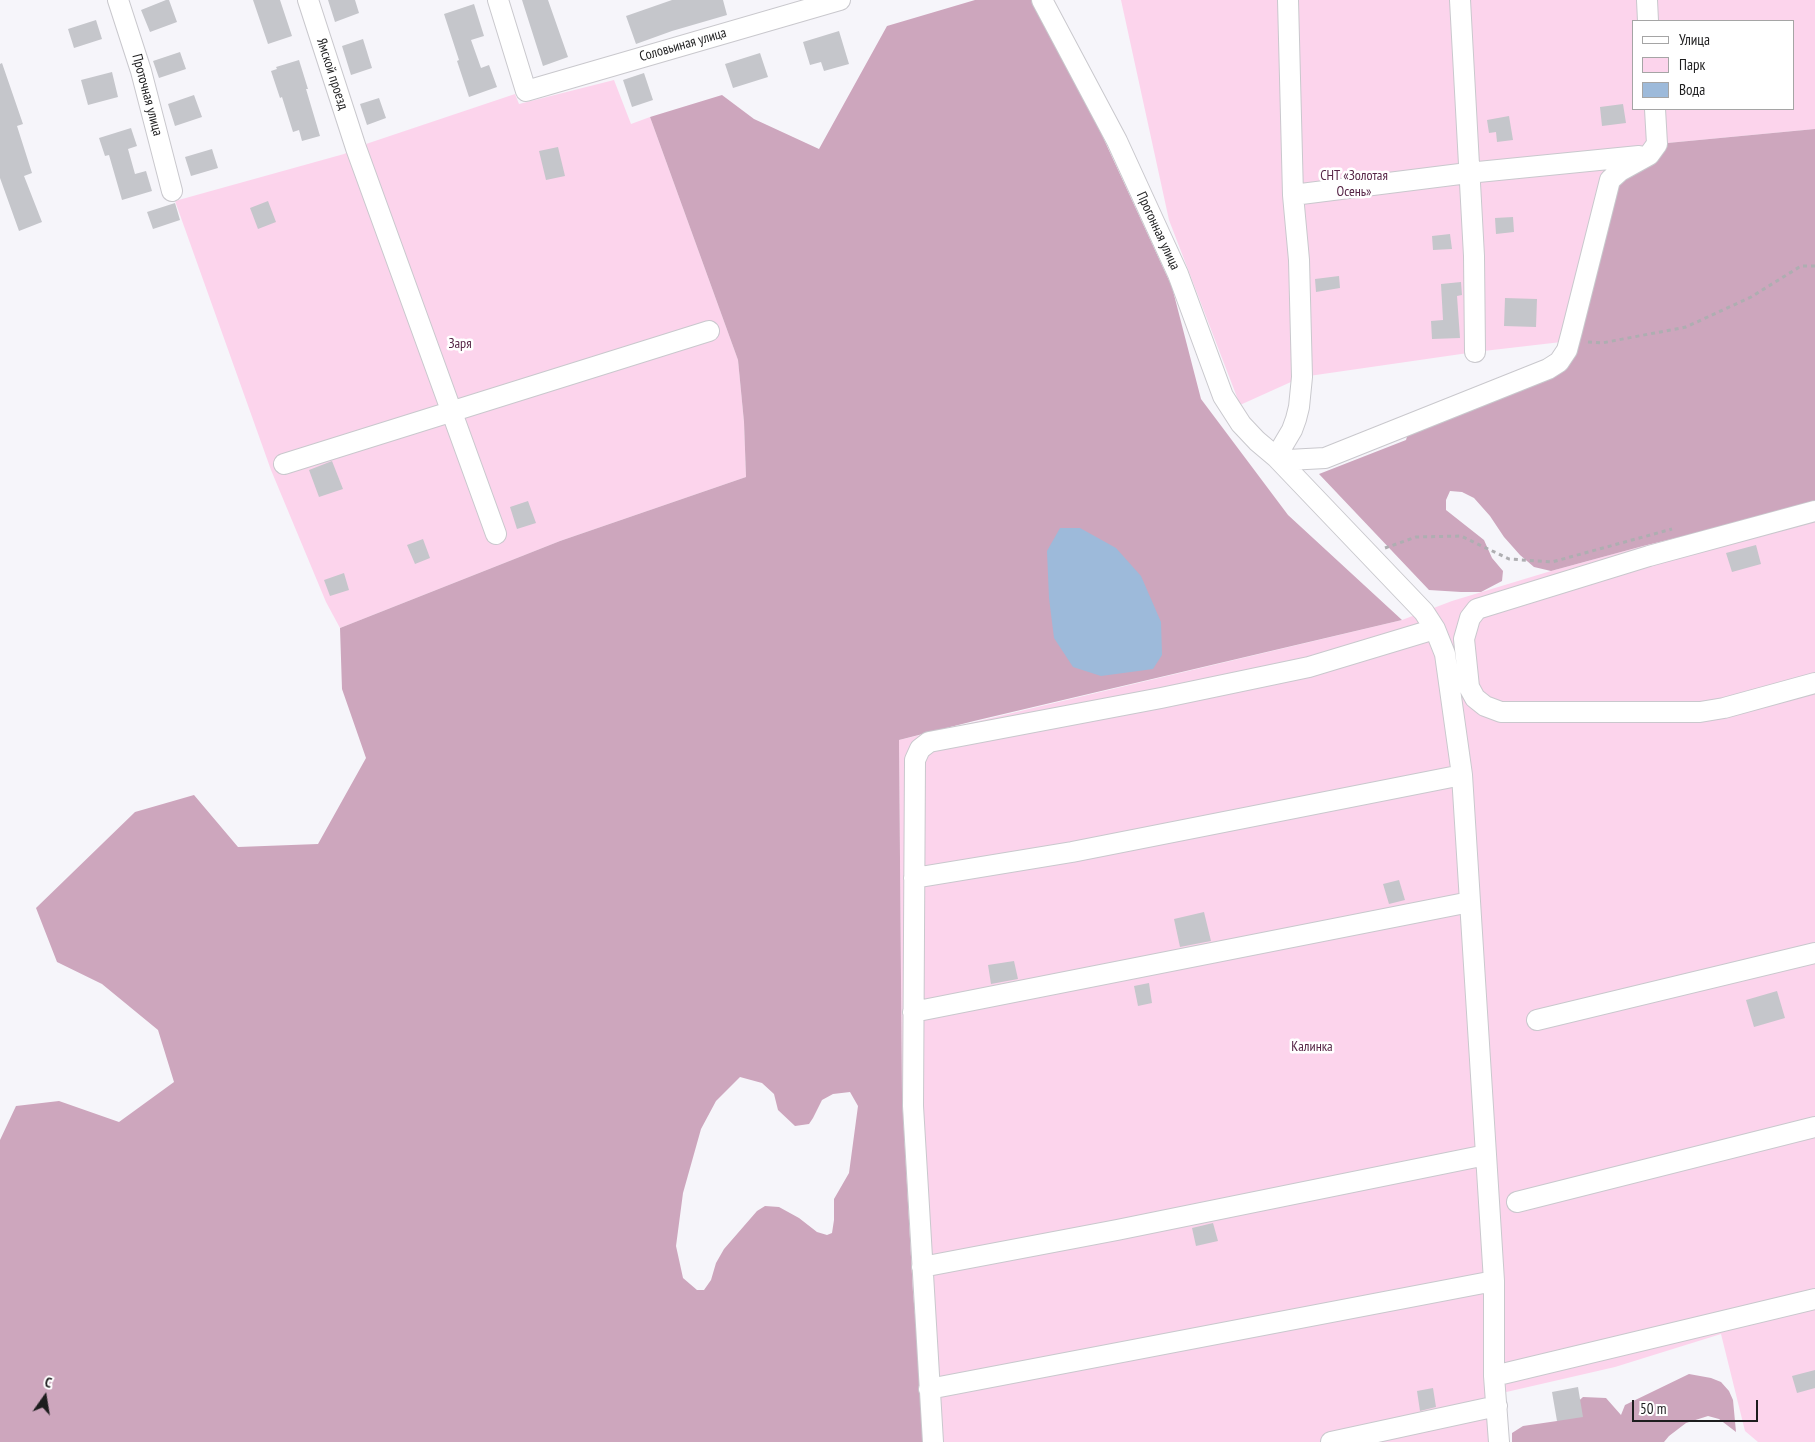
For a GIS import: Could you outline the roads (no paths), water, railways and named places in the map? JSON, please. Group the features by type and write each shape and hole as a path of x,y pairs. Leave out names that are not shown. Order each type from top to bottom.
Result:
{"street":[{"name":"Проточная улица","path":"118,0 141,71 172,191"},
{"name":"Ямской проезд","path":"308,0 356,148 496,534"},
{"name":"Соловьиная улица","path":"498,0 526,91 840,0"},
{"name":"Прогонная улица","path":"1042,0 1117,141 1178,274 1223,396 1241,424 1276,457 1424,612 1435,629 1445,654 1462,775 1494,1281 1494,1376 1499,1442"},
{"path":"1288,0 1293,195 1298,260 1302,377 1296,419 1276,457 1288,460 1325,458 1548,369 1559,362 1567,350 1570,340 1610,180 1620,171 1649,155 1657,144 1655,110"},
{"path":"1460,0 1474,256 1475,352"},
{"path":"1647,0 1648,20"},
{"path":"1293,195 1468,173 1649,155"},
{"path":"284,464 709,331"},
{"path":"1815,511 1649,556 1477,609 1470,618 1464,639 1469,687 1475,698 1485,706 1501,712 1700,712 1724,708 1815,683"},
{"path":"933,1442 912,1106 915,760 920,749 929,742 1161,698 1308,667 1435,629"},
{"path":"914,878 1072,852 1462,775"},
{"path":"913,1012 1470,902"},
{"path":"1537,1020 1815,953"},
{"path":"1517,1202 1815,1127"},
{"path":"922,1267 1117,1230 1486,1155"},
{"path":"929,1389 1494,1281"},
{"path":"1494,1376 1815,1299"},
{"path":"1331,1442 1497,1406"}],"water":[{"path":"1060,528 1080,528 1116,548 1141,576 1161,622 1162,655 1153,669 1101,676 1073,667 1054,638 1049,598 1047,551"}],"park label":[{"name":"СНТ «Золотая Осень»","path":"1354,184"},
{"name":"Заря","path":"460,344"},
{"name":"Калинка","path":"1312,1047"}]}
